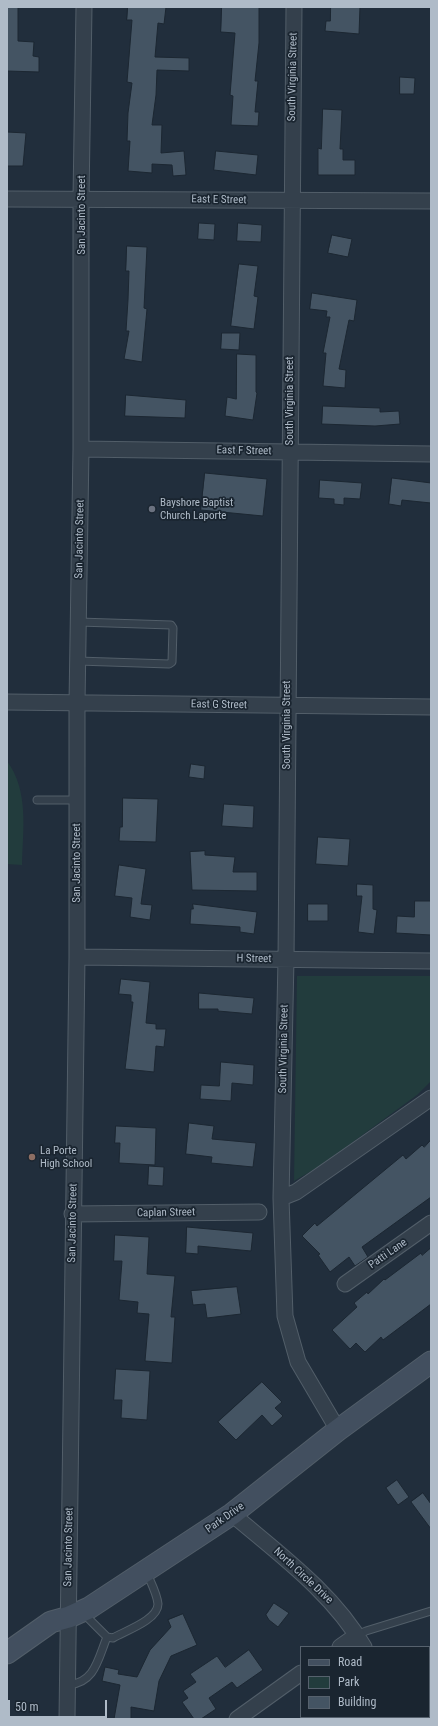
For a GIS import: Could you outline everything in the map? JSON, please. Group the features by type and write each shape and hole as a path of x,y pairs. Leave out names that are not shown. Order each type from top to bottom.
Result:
{"street":[{"name":"San Jacinto Street","path":"67,1719 68,1685 75,1615 72,1214 77,957 77,703 82,449 81,198 84,7"},
{"name":"South Virginia Street","path":"294,7 291,200 286,959 281,1198 285,1316 298,1362 338,1430"},
{"name":"East E Street","path":"7,199 81,198 431,201"},
{"name":"East F Street","path":"82,449 431,454"},
{"name":"East G Street","path":"7,702 431,707"},
{"name":"H Street","path":"77,957 431,961"},
{"path":"281,1198 296,1192 431,1098"},
{"name":"Caplan Street","path":"72,1214 259,1212"},
{"name":"Patti Lane","path":"345,1284 431,1223"},
{"name":"Park Drive","path":"7,1653 51,1622 75,1615 146,1571 232,1514 338,1430 431,1362"},
{"name":"North Circle Drive","path":"232,1514 314,1584 335,1606 361,1641"},
{"path":"344,1646 361,1641"},
{"path":"236,1719 300,1674"}],"lane":[{"path":"78,661 169,664 172,662 173,628 171,626 79,622"},
{"path":"37,800 77,800"},
{"path":"75,1615 107,1637 113,1638 148,1620 156,1612 158,1605 146,1571"},
{"path":"361,1641 366,1631 431,1611"},
{"path":"68,1685 79,1684 87,1679 92,1673 107,1637"}],"green space":[{"path":"7,761 19,785 22,798 22,865 7,864"},
{"path":"297,976 431,976 431,1081 417,1095 320,1166 294,1181"}],"building":[{"path":"7,7 18,7 18,41 34,42 33,56 39,57 39,72 7,71"},
{"path":"128,7 166,7 164,24 158,23 155,57 189,58 189,71 157,70 156,95 152,125 162,125 161,153 184,151 186,175 173,176 172,165 152,164 152,173 128,171 130,141 127,141 128,113 132,83 127,82 132,20 127,20"},
{"path":"222,7 259,7 259,43 255,81 258,81 255,112 259,112 258,126 231,125 233,96 230,95 235,33 221,32"},
{"path":"331,7 360,7 359,34 325,31 326,21 330,21"},
{"path":"400,77 415,78 414,94 400,94"},
{"path":"323,109 342,110 340,149 343,149 343,160 355,160 355,175 318,175 318,148 321,149"},
{"path":"7,132 26,133 23,166 7,166"},
{"path":"216,151 258,155 256,175 214,170"},
{"path":"199,223 215,224 214,240 198,239"},
{"path":"238,223 262,225 261,242 237,241"},
{"path":"332,235 352,239 348,257 328,253"},
{"path":"127,246 147,247 144,308 147,309 142,362 124,359 129,331 126,331 129,271 126,271"},
{"path":"239,264 258,266 254,296 258,297 254,329 231,326"},
{"path":"312,293 357,300 354,321 349,320 339,369 346,370 345,388 323,386 326,353 323,353 330,317 326,317 327,311 310,309"},
{"path":"222,333 240,333 239,350 221,349"},
{"path":"237,354 256,355 257,393 253,420 225,416 227,397 236,399"},
{"path":"126,395 186,400 185,418 125,416"},
{"path":"323,406 380,408 380,412 399,411 400,424 375,426 322,424"},
{"path":"205,473 267,479 263,516 201,510"},
{"path":"392,478 431,483 431,503 402,500 401,506 389,504"},
{"path":"320,480 362,483 360,499 344,498 344,505 334,504 334,499 319,498"},
{"path":"191,764 205,766 204,779 189,777"},
{"path":"123,798 158,799 156,842 119,841 120,827 122,827"},
{"path":"224,804 254,806 253,828 222,826"},
{"path":"318,837 350,839 348,866 316,864"},
{"path":"205,851 205,855 235,857 233,872 257,872 257,891 192,890 190,852"},
{"path":"119,865 146,869 141,904 152,905 150,920 130,917 132,898 115,896"},
{"path":"357,884 373,885 373,909 377,910 374,934 358,932 362,896 357,896"},
{"path":"415,901 431,901 431,935 396,933 397,916 414,917"},
{"path":"193,904 257,912 254,934 240,932 240,927 190,924 191,909 193,909"},
{"path":"308,904 328,904 328,921 308,921"},
{"path":"121,979 150,982 146,1023 156,1024 156,1029 166,1029 164,1047 156,1046 154,1072 125,1069 133,1002 131,1002 131,995 119,994"},
{"path":"199,993 254,998 252,1014 218,1011 218,1009 199,1009"},
{"path":"221,1062 254,1065 253,1085 232,1083 231,1101 200,1099 201,1085 219,1086"},
{"path":"189,1123 214,1126 212,1139 256,1143 253,1167 211,1163 212,1157 186,1154"},
{"path":"116,1126 156,1128 155,1165 119,1163 120,1143 115,1143"},
{"path":"431,1140 431,1197 362,1247 368,1257 355,1266 349,1257 330,1272 318,1255 320,1254 302,1236 315,1223 317,1226 403,1155 406,1159 422,1145 424,1147"},
{"path":"149,1166 164,1167 163,1186 148,1185"},
{"path":"187,1227 253,1233 251,1251 198,1246 198,1254 186,1253"},
{"path":"115,1235 149,1237 147,1274 175,1276 171,1317 175,1317 172,1363 145,1361 149,1314 137,1313 138,1302 119,1300 122,1261 114,1261"},
{"path":"431,1248 431,1304 383,1340 381,1337 365,1352 356,1343 350,1349 332,1330 357,1307 354,1303 367,1292 368,1294 384,1279 385,1280 421,1253 422,1255"},
{"path":"237,1287 241,1314 207,1318 205,1304 193,1305 191,1291"},
{"path":"116,1369 150,1371 147,1420 121,1418 122,1400 114,1400"},
{"path":"262,1382 282,1402 275,1408 283,1416 272,1426 262,1415 236,1440 218,1422"},
{"path":"397,1480 409,1497 398,1505 386,1488"},
{"path":"423,1493 431,1504 431,1529 411,1502"},
{"path":"274,1603 289,1613 278,1627 269,1620 266,1615"},
{"path":"183,1614 197,1645 171,1656 159,1681 154,1711 131,1707 131,1719 114,1719 120,1685 102,1681 105,1667 119,1670 118,1674 137,1677 150,1650 171,1627 168,1620"},
{"path":"249,1650 263,1670 237,1688 232,1682 209,1698 216,1709 201,1719 194,1719 182,1702 188,1698 183,1691 196,1682 190,1674 217,1656 225,1667"}],"place":[{"name":"Bayshore Baptist Church Laporte","path":"152,509"},
{"name":"La Porte High School","path":"32,1157"}]}
